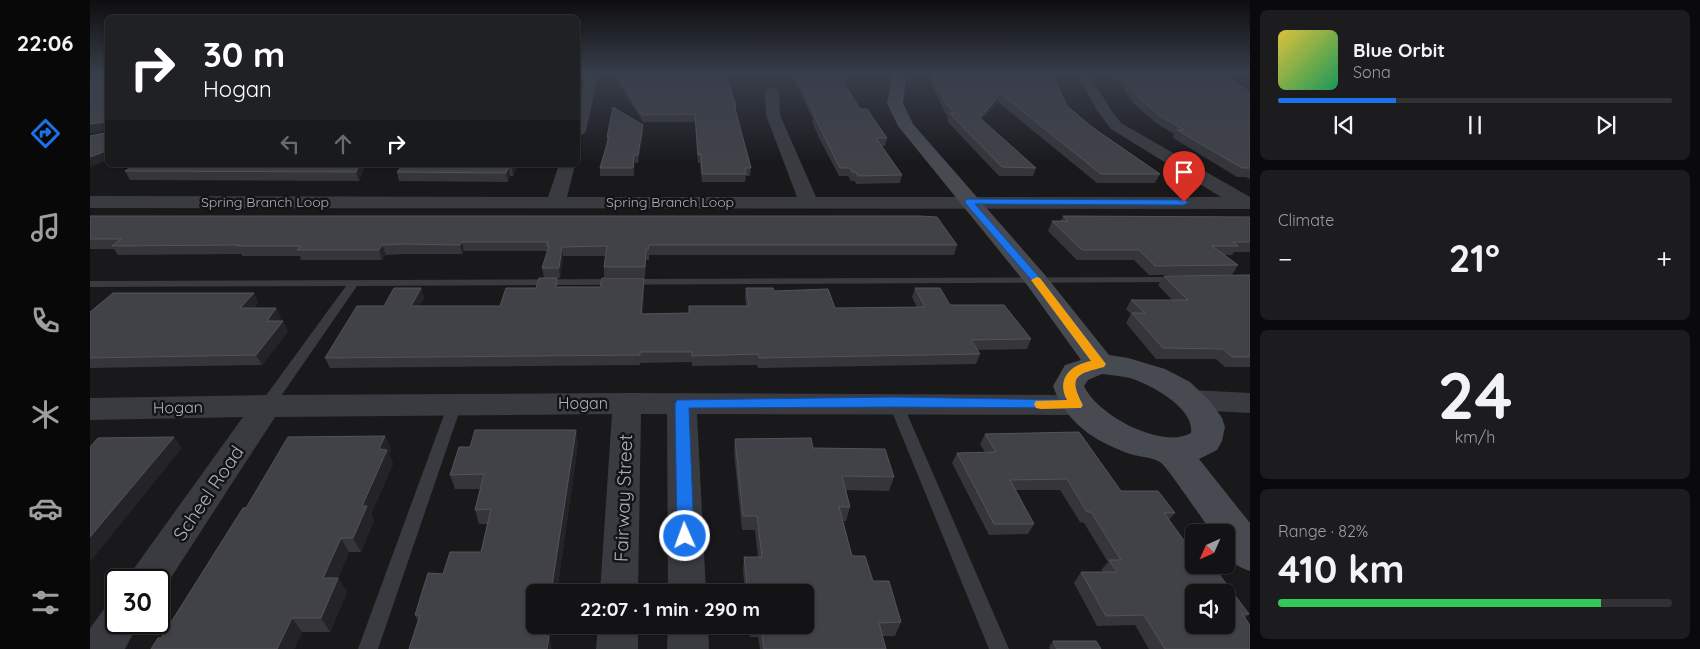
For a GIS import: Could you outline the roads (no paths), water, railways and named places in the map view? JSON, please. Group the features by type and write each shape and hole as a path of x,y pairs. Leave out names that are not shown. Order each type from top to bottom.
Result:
{"street":[{"path":"580,123 585,103"},
{"path":"773,103 773,115 809,203"},
{"path":"895,103 906,126 1036,280 1100,364"},
{"path":"1100,103 1116,126 1247,203"},
{"path":"556,202 566,167"},
{"name":"Spring Branch Loop","path":"90,202 809,203 968,201 1247,203"},
{"path":"1100,364 1118,365 1151,375 1176,388 1192,400 1204,415 1208,429 1205,441 1192,448 1172,451 1150,448 1128,441 1089,418 1076,405 1070,392 1069,381 1074,372 1085,367 1100,364"},
{"path":"1192,400 1250,403"},
{"name":"Hogan","path":"90,409 268,405 627,403 895,402 1076,405"},
{"name":"Fairway Street","path":"619,584 627,403"},
{"path":"682,404 687,584"},
{"name":"Scheel Road","path":"156,569 268,405"},
{"path":"1172,451 1250,553"},
{"path":"100,649 110,634"},
{"path":"617,649 618,634"},
{"path":"688,634 688,649"}],"lane":[{"path":"90,284 1192,280"},
{"path":"268,405 354,283"},
{"path":"895,402 999,649"},
{"path":"368,649 454,404"}]}
